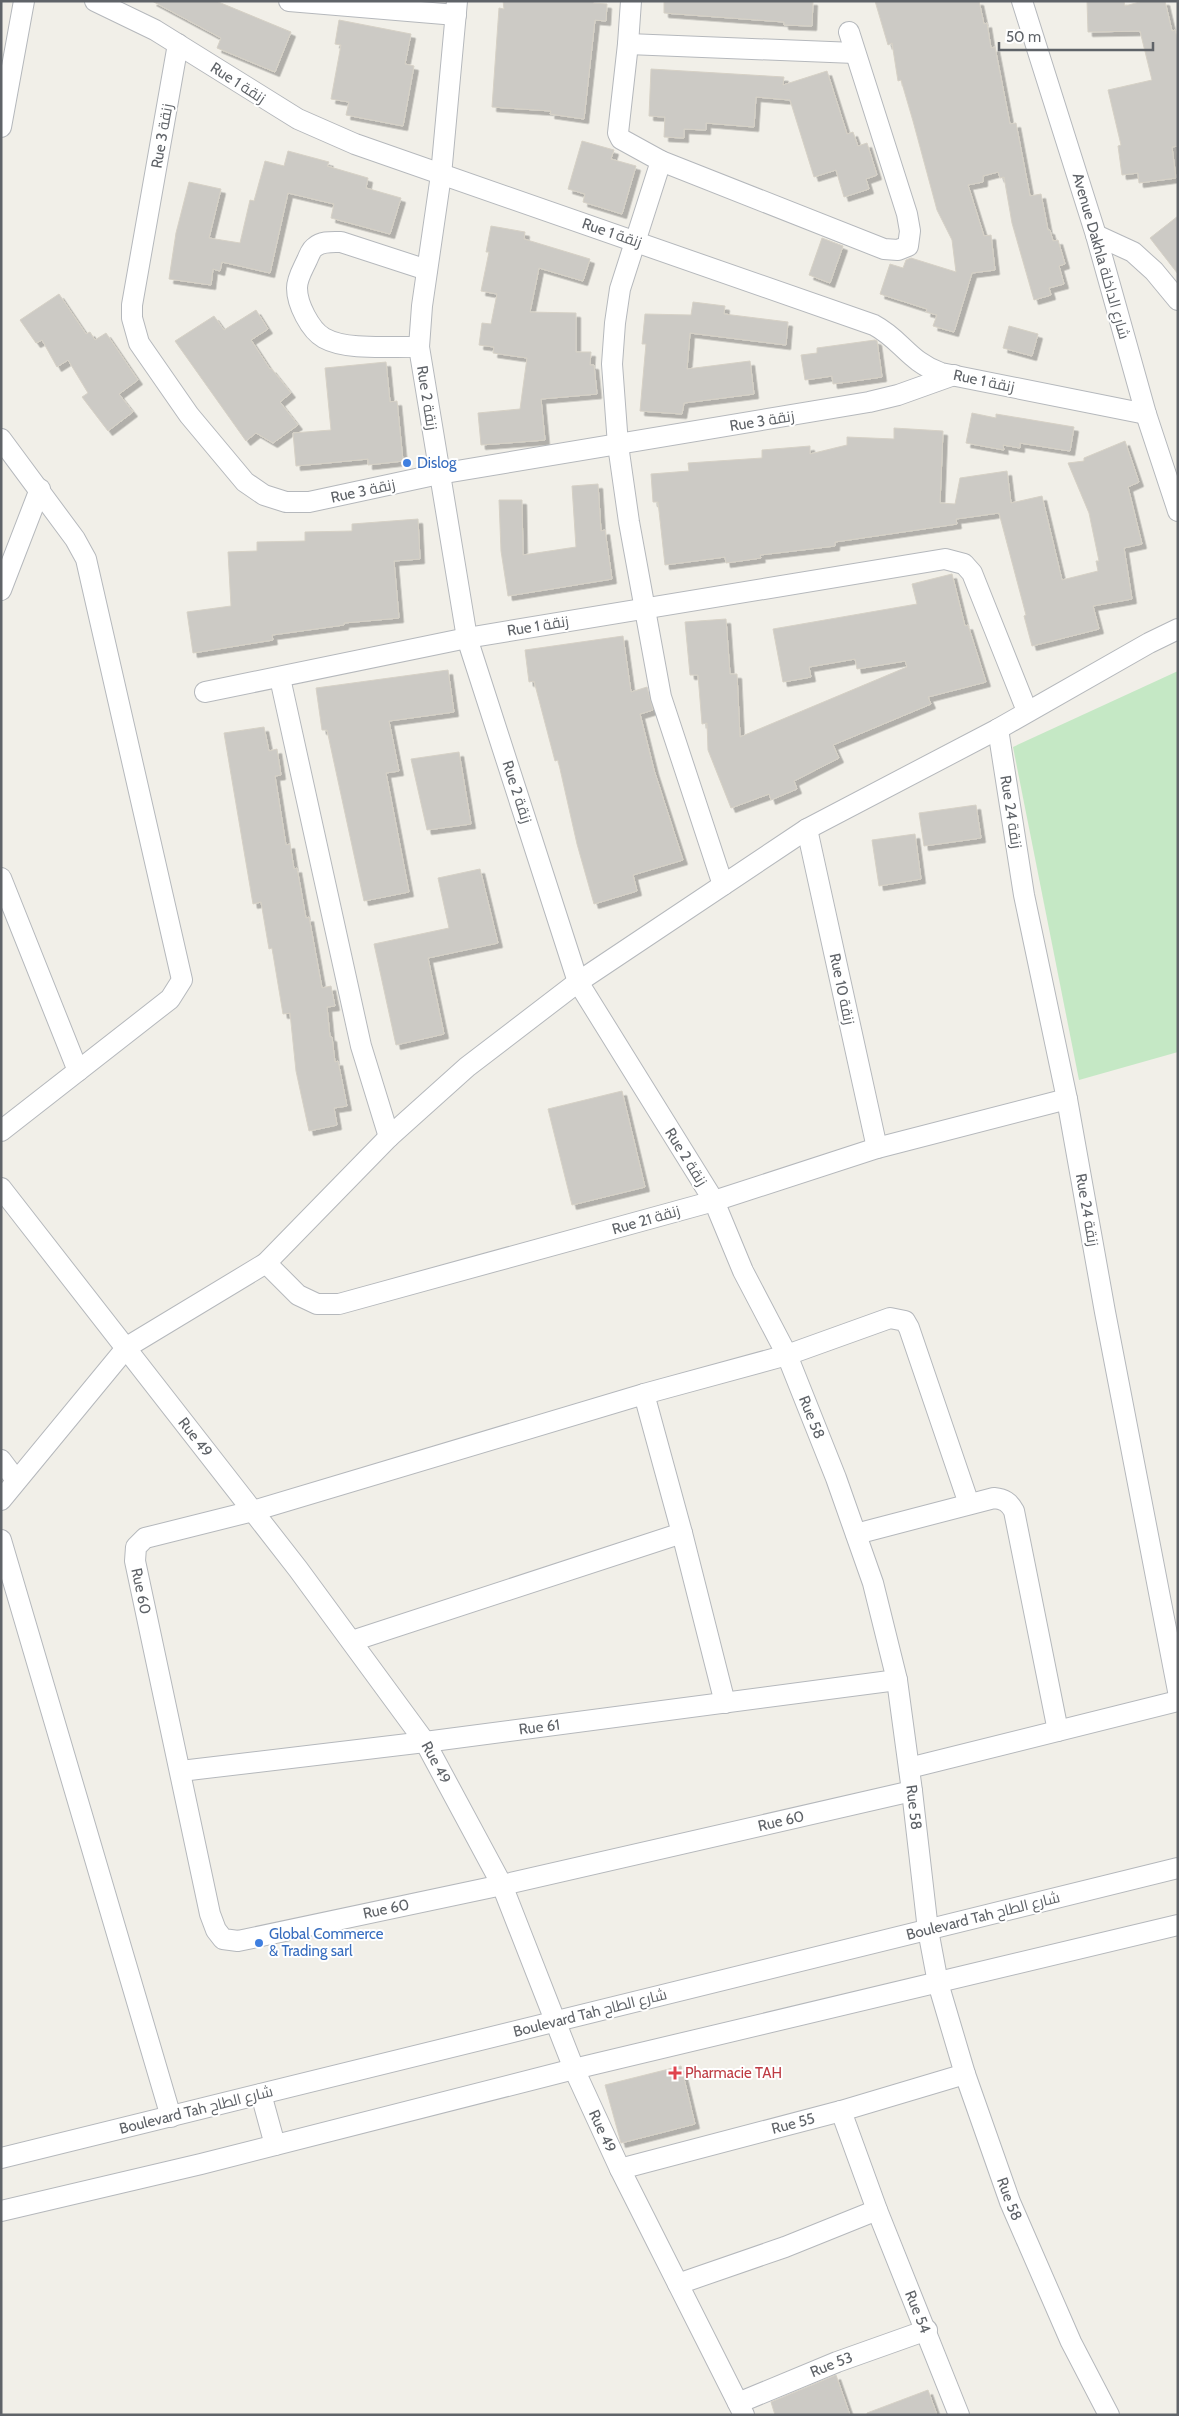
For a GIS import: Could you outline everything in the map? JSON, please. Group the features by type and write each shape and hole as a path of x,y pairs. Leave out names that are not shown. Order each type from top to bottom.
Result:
{"street":[{"path":"1,126 24,1"},
{"name":"Rue 1 زنقة","path":"95,1 130,17 178,44 298,119 355,144 874,325 893,337 908,355 930,368 954,375 1146,414"},
{"path":"289,1 456,8"},
{"path":"630,1 628,44 618,133 621,138 661,161 884,249 898,250 908,246 910,231 907,214 850,32"},
{"name":"Avenue Dakhla شارع الداخلة","path":"1022,1 1096,235 1146,414 1178,511"},
{"name":"Rue 2 زنقة","path":"456,8 441,175 427,270 419,347 467,638 578,982 714,1201"},
{"name":"Rue 3 زنقة","path":"178,44 132,305 132,318 139,343 179,401 216,449 246,482 264,495 286,502 309,502 439,474 869,402 907,392 954,375"},
{"path":"628,44 856,53"},
{"path":"661,161 620,289 612,364 618,445 645,610 662,697 723,884"},
{"path":"1096,235 1133,252 1154,271 1178,300"},
{"name":"Rue 2 زنقة","path":"419,347 334,343 322,337 313,328 301,305 297,289 300,275 314,247 326,242 340,242 427,270"},
{"path":"1,439 74,539 88,568 182,980 170,999 1,1131"},
{"path":"1,590 40,490"},
{"name":"Rue 1 زنقة","path":"205,692 467,638 945,559 964,564 972,573 1027,711"},
{"path":"1,1500 127,1347 266,1263 389,1137 467,1067 578,982 807,830 998,729 1027,711 1178,629"},
{"path":"280,678 361,1046 389,1137"},
{"name":"Rue 24 زنقة","path":"998,729 1024,895 1067,1099 1105,1312 1178,1691"},
{"name":"Rue 10 زنقة","path":"807,830 876,1148"},
{"path":"1,878 78,1071"},
{"name":"Rue 21 زنقة","path":"266,1263 298,1294 317,1304 339,1304 714,1201 876,1148 1067,1099"},
{"name":"Rue 49","path":"1,1188 254,1511 425,1742 502,1885 574,2069 620,2169 741,2409"},
{"name":"Rue 58","path":"714,1201 743,1271 787,1355 836,1478 873,1583 897,1680 928,1930 938,1983 965,2074 1014,2210 1071,2342 1109,2415"},
{"path":"254,1511 644,1394 787,1355 890,1318 905,1321 909,1328 969,1504"},
{"path":"644,1394 726,1703"},
{"path":"1,1460 16,1480"},
{"path":"856,1534 969,1504 999,1498 1005,1500 1014,1511 1058,1731"},
{"name":"Rue 60","path":"254,1511 145,1538 136,1547 134,1561 181,1772 210,1914 216,1930 223,1939 238,1941 502,1885 912,1790"},
{"path":"352,1641 682,1533"},
{"path":"1,1540 171,2117"},
{"name":"Rue 61","path":"181,1772 897,1680"},
{"path":"909,1768 1178,1701"},
{"name":"Boulevard Tah شارع الطاح","path":"1,2158 1178,1868"},
{"path":"1,2211 275,2146 574,2069 1178,1924"},
{"name":"Rue 55","path":"620,2169 841,2111 965,2074"},
{"path":"261,2094 275,2146"},
{"name":"Rue 54","path":"841,2111 876,2210 927,2330 959,2415"},
{"path":"678,2284 786,2247 876,2210"},
{"name":"Rue 53","path":"741,2409 837,2362 927,2330"}],"green space":[{"path":"1178,671 1178,1052 1079,1080 1013,747"}],"building":[{"path":"152,1 216,1 291,32 275,72 217,48 221,38"},
{"path":"503,1 594,1 593,3 607,4 606,21 595,20 584,119 550,114 551,111 492,107 499,8 504,9"},
{"path":"664,1 813,1 812,26 784,25 784,22 664,13"},
{"path":"875,1 979,1 984,24 987,23 991,48 995,47 1010,124 1016,123 1030,196 1041,194 1048,230 1050,230 1053,241 1058,240 1065,264 1059,266 1064,284 1049,288 1051,295 1034,300 1012,223 1004,177 1000,178 998,172 983,176 983,182 968,185 984,236 991,235 995,270 972,273 954,332 933,326 937,315 926,312 927,309 880,294 890,264 903,268 906,260 911,258 956,272 952,240 937,210 901,80 898,81 892,43 888,45"},
{"path":"1087,1 1124,1 1125,6 1143,1 1165,1 1172,31 1175,30 1178,41 1178,146 1172,147 1176,178 1139,183 1138,173 1122,175 1118,146 1121,145 1108,90 1152,80 1140,31 1088,32"},
{"path":"339,20 411,34 405,64 414,66 403,126 346,115 349,102 331,99 341,45 335,44"},
{"path":"651,69 784,77 783,85 827,71 847,134 853,132 858,146 867,143 877,175 866,179 869,189 844,197 836,170 814,177 790,100 756,97 754,127 706,123 706,130 684,129 684,138 664,137 665,117 649,116"},
{"path":"582,141 614,150 611,159 636,166 622,214 583,202 585,194 568,189"},
{"path":"288,151 329,162 327,166 368,178 366,188 401,198 390,234 331,218 334,204 288,193 270,273 222,262 220,271 213,269 211,285 169,279 176,233 189,182 221,189 209,238 240,243 250,200 254,201 265,161 284,166"},
{"path":"1178,216 1178,274 1150,238"},
{"path":"491,226 525,232 524,239 590,259 583,281 539,268 530,312 576,313 576,352 591,352 590,365 594,365 597,394 541,399 545,440 481,445 478,413 520,409 527,358 493,353 494,347 479,345 482,323 491,324 497,294 481,291 489,252 486,252"},
{"path":"822,238 843,246 830,283 809,275"},
{"path":"59,294 86,334 90,332 95,340 106,333 138,380 119,394 133,412 108,431 82,397 88,393 68,360 57,367 42,340 36,343 20,320"},
{"path":"693,302 725,306 724,314 788,322 786,345 690,333 687,369 750,361 754,394 684,403 682,414 640,411 646,344 642,344 645,314 691,315"},
{"path":"256,310 268,329 251,340 270,369 291,393 280,402 298,425 273,443 256,433 246,441 175,341 214,316 224,330"},
{"path":"1009,326 1038,334 1032,356 1003,348"},
{"path":"877,341 882,377 833,384 832,376 805,380 801,355 817,353 817,348"},
{"path":"386,362 390,402 397,401 403,461 368,465 368,459 296,466 293,433 331,430 325,368"},
{"path":"972,413 996,418 996,414 1074,427 1070,451 1020,443 1020,448 1003,445 1004,450 966,443"},
{"path":"894,428 943,431 940,503 955,504 960,478 1007,471 1011,503 1042,496 1062,580 1098,571 1096,561 1099,561 1089,513 1068,463 1084,461 1084,458 1125,441 1139,482 1128,487 1142,544 1124,548 1132,599 1093,606 1099,629 1032,646 1024,616 1026,615 999,513 956,519 957,524 835,542 835,546 760,555 761,558 726,563 725,557 665,565 658,502 653,502 651,474 689,471 688,463 762,458 762,450 810,446 810,454 847,445 847,437 894,439"},
{"path":"598,484 601,531 605,530 612,579 508,596 501,551 499,500 522,500 523,555 576,547 572,486"},
{"path":"418,519 420,559 394,561 399,618 344,623 344,625 272,635 273,640 193,653 187,612 231,606 228,552 257,551 257,542 305,541 305,532 352,531 352,524"},
{"path":"952,574 965,626 968,625 986,682 928,697 931,704 833,745 839,758 794,781 797,789 771,800 769,794 731,808 708,750 707,723 702,724 698,675 690,675 685,622 726,619 730,674 737,674 740,737 907,667 905,661 857,669 855,659 809,667 811,677 783,682 773,629 917,604 912,584"},
{"path":"623,636 631,692 647,687 653,710 640,714 654,770 683,860 633,875 637,891 594,904 577,844 558,760 555,761 534,681 529,682 525,650"},
{"path":"448,670 454,712 389,721 399,771 386,773 409,892 364,901 327,730 322,730 316,688"},
{"path":"264,727 269,751 277,749 281,775 275,776 286,845 290,844 294,869 297,868 306,918 309,917 322,988 331,986 335,1006 327,1007 330,1037 332,1037 335,1062 338,1061 347,1106 334,1108 337,1125 309,1131 296,1071 290,1013 283,1014 272,948 269,949 261,902 253,904 224,733"},
{"path":"459,752 471,824 427,830 411,759"},
{"path":"976,805 981,838 924,846 919,813"},
{"path":"915,834 921,879 879,886 872,840"},
{"path":"480,869 498,943 428,958 444,1034 396,1045 374,944 449,928 438,878"},
{"path":"622,1091 645,1187 572,1205 548,1109"},
{"path":"681,2066 695,2124 621,2143 605,2085"},
{"path":"836,2375 850,2415 775,2415 771,2402"},
{"path":"928,2390 937,2415 867,2415 867,2413"}],"place":[{"name":"Dislog","path":"407,463"},
{"name":"Global Commerce & Trading sarl","path":"259,1943"},
{"name":"Pharmacie TAH","path":"675,2073"}]}
